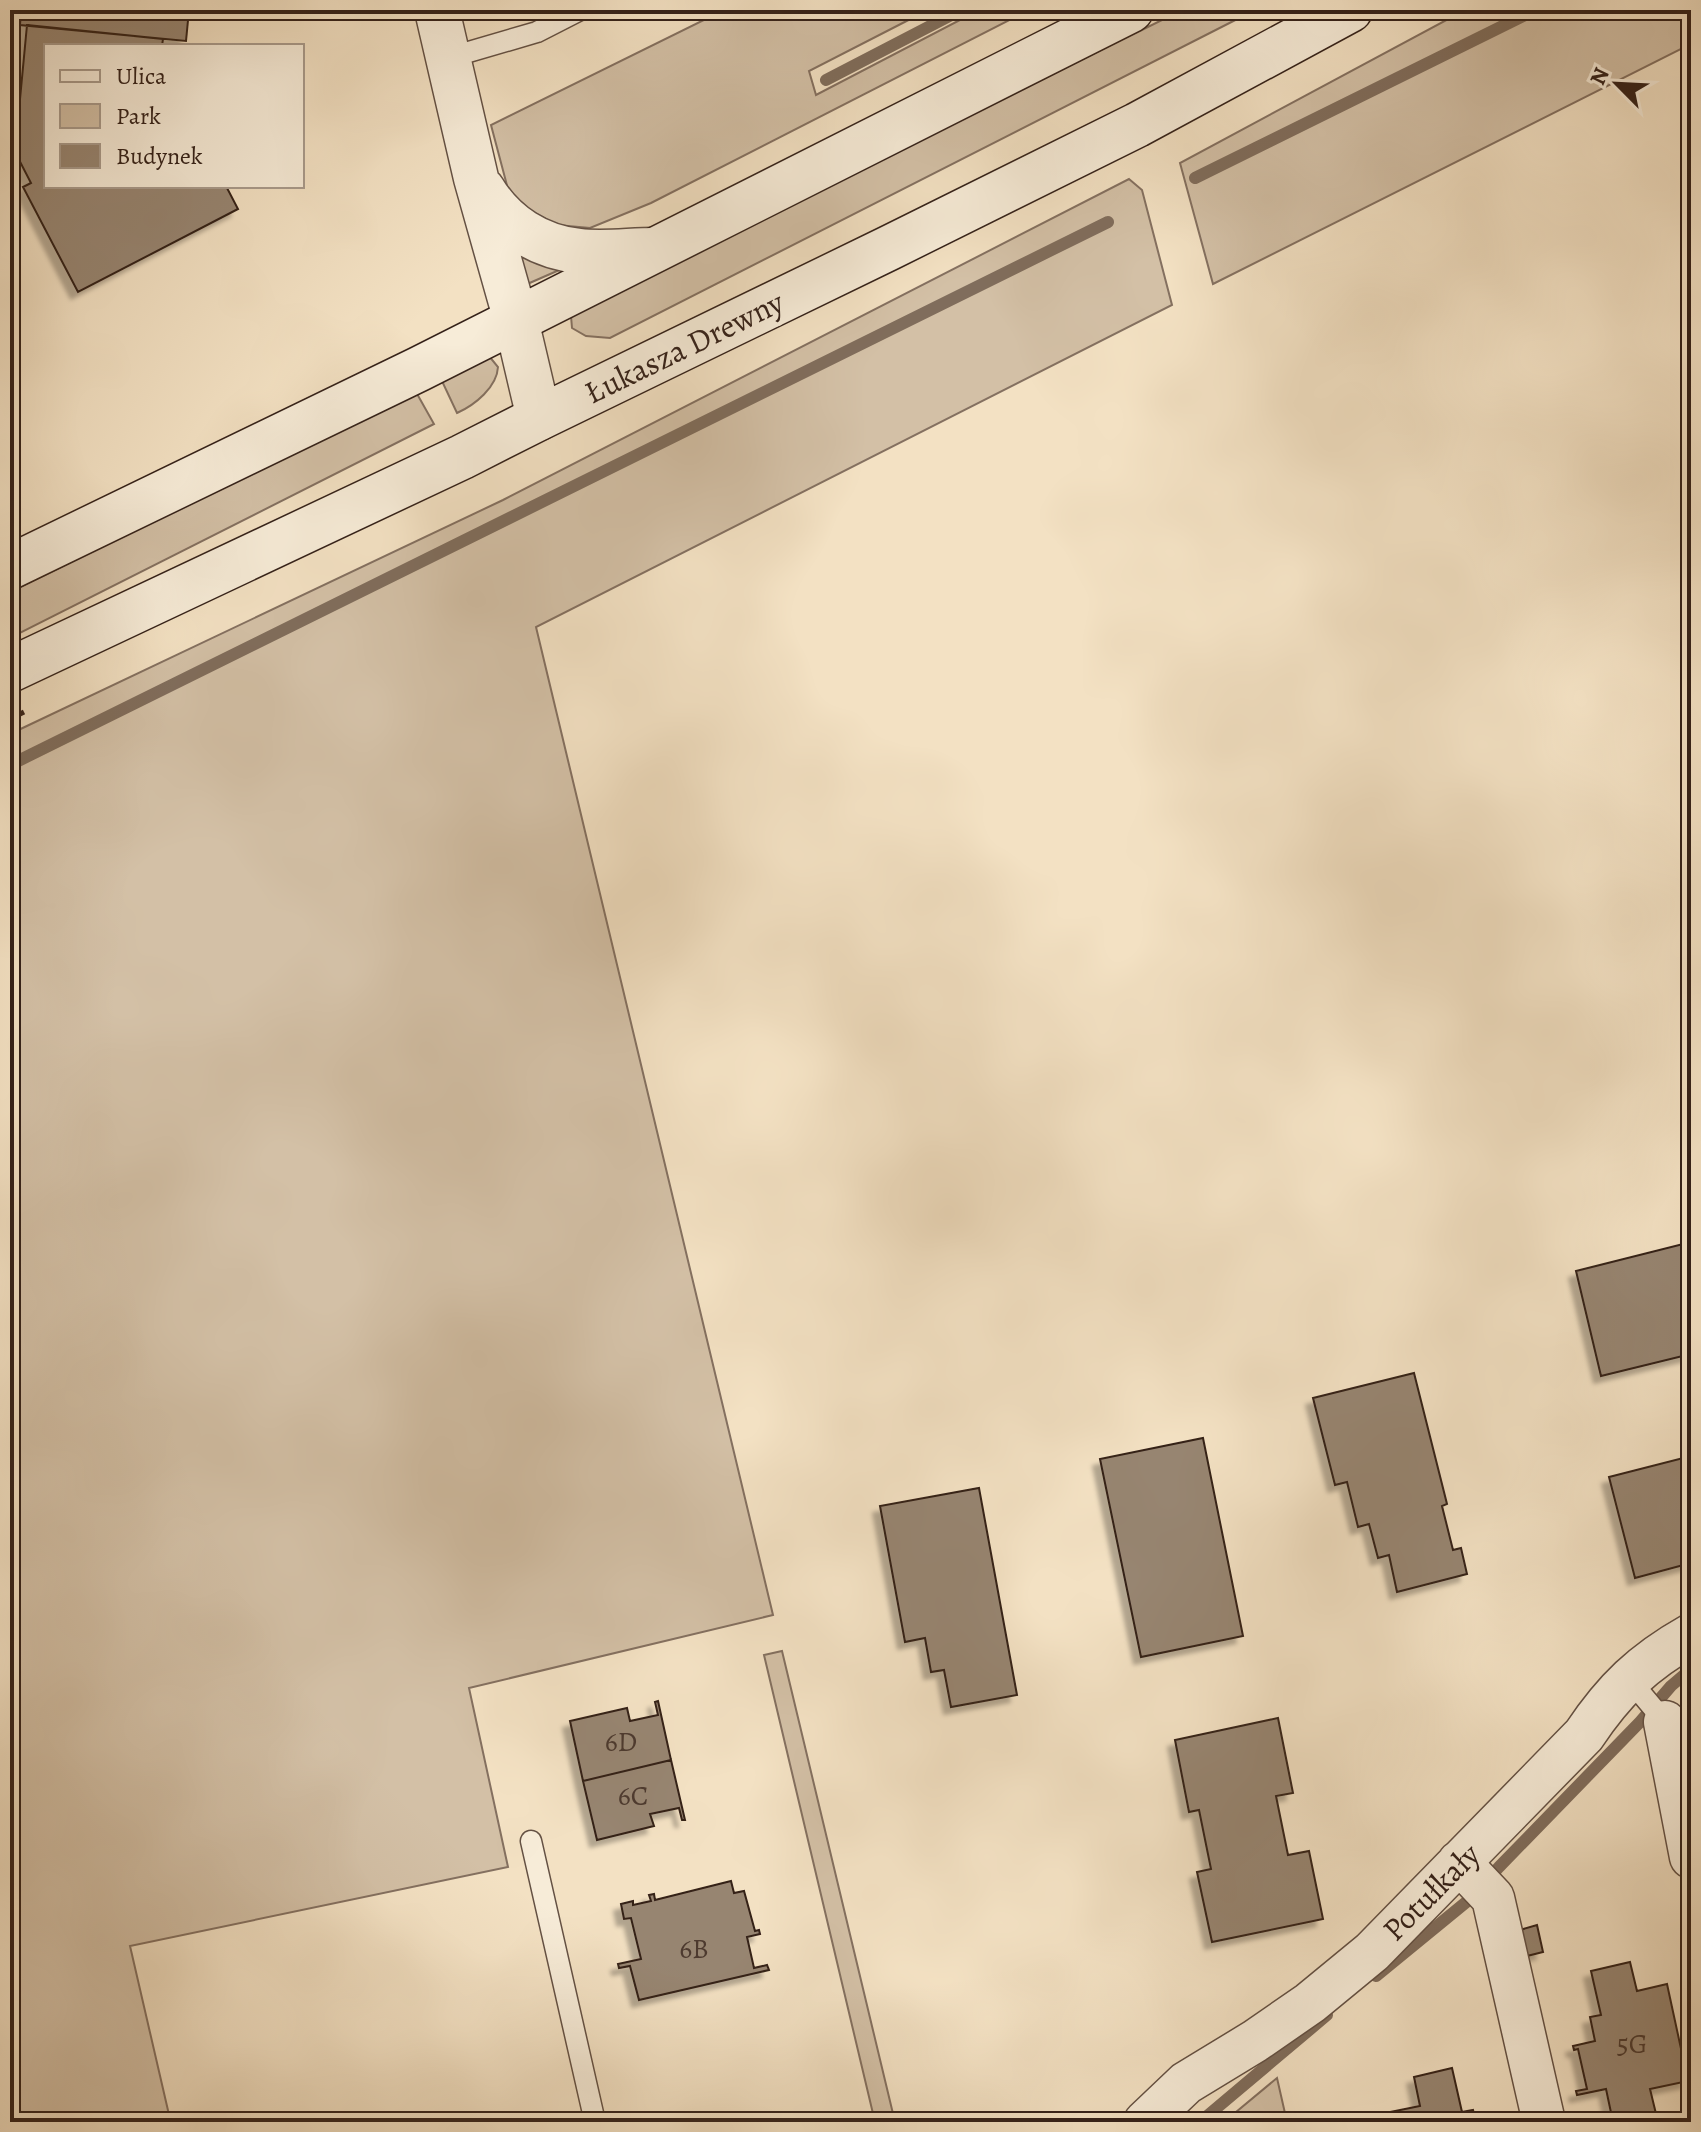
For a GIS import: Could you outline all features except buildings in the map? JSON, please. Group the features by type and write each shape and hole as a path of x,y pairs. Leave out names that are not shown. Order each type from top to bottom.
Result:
{"main road":[{"path":"437,10 476,178 516,320 539,418"},
{"path":"10,567 419,369 1131,10"},
{"name":"Łukasza Drewny","path":"10,670 434,470 889,248 1123,132 1350,10"},
{"path":"476,178 493,207 517,230 547,244 579,252 654,250"}],"street":[{"name":"Potułkały","path":"1145,2122 1186,2083 1310,2003 1372,1952 1474,1878 1605,1704 1645,1698 1675,1644 1691,1635"},
{"path":"1645,1698 1691,1857"},
{"path":"1474,1878 1544,2122"}],"lane":[{"path":"448,58 537,32 580,10"},
{"path":"531,1841 595,2122"}],"green space":[{"path":"724,10 928,10 809,71 816,95 979,10 1029,10 651,203 590,228 557,225 527,209 509,193 491,125"},
{"path":"1182,10 1255,10 610,338 586,336 572,328 571,316 585,307"},
{"path":"1465,10 1691,10 1691,44 1213,284 1180,163"},
{"path":"1129,179 1142,190 1172,305 536,627 773,1615 469,1688 508,1867 130,1946 170,2119 157,2122 10,2122 10,734 503,500"},
{"path":"514,244 580,261 525,285"},
{"path":"489,356 498,367 494,382 478,400 457,413 441,379"},
{"path":"416,392 434,424 10,638 10,592"},
{"path":"782,1651 895,2122 875,2122 764,1655"},
{"path":"1277,2078 1287,2122 1224,2122"}],"waterway":[{"path":"826,80 961,10"},
{"path":"1195,178 1535,10"},
{"path":"10,765 1108,222"},
{"path":"1376,1976 1470,1899 1671,1686 1691,1669"},
{"path":"1200,2122 1327,2015"}]}
